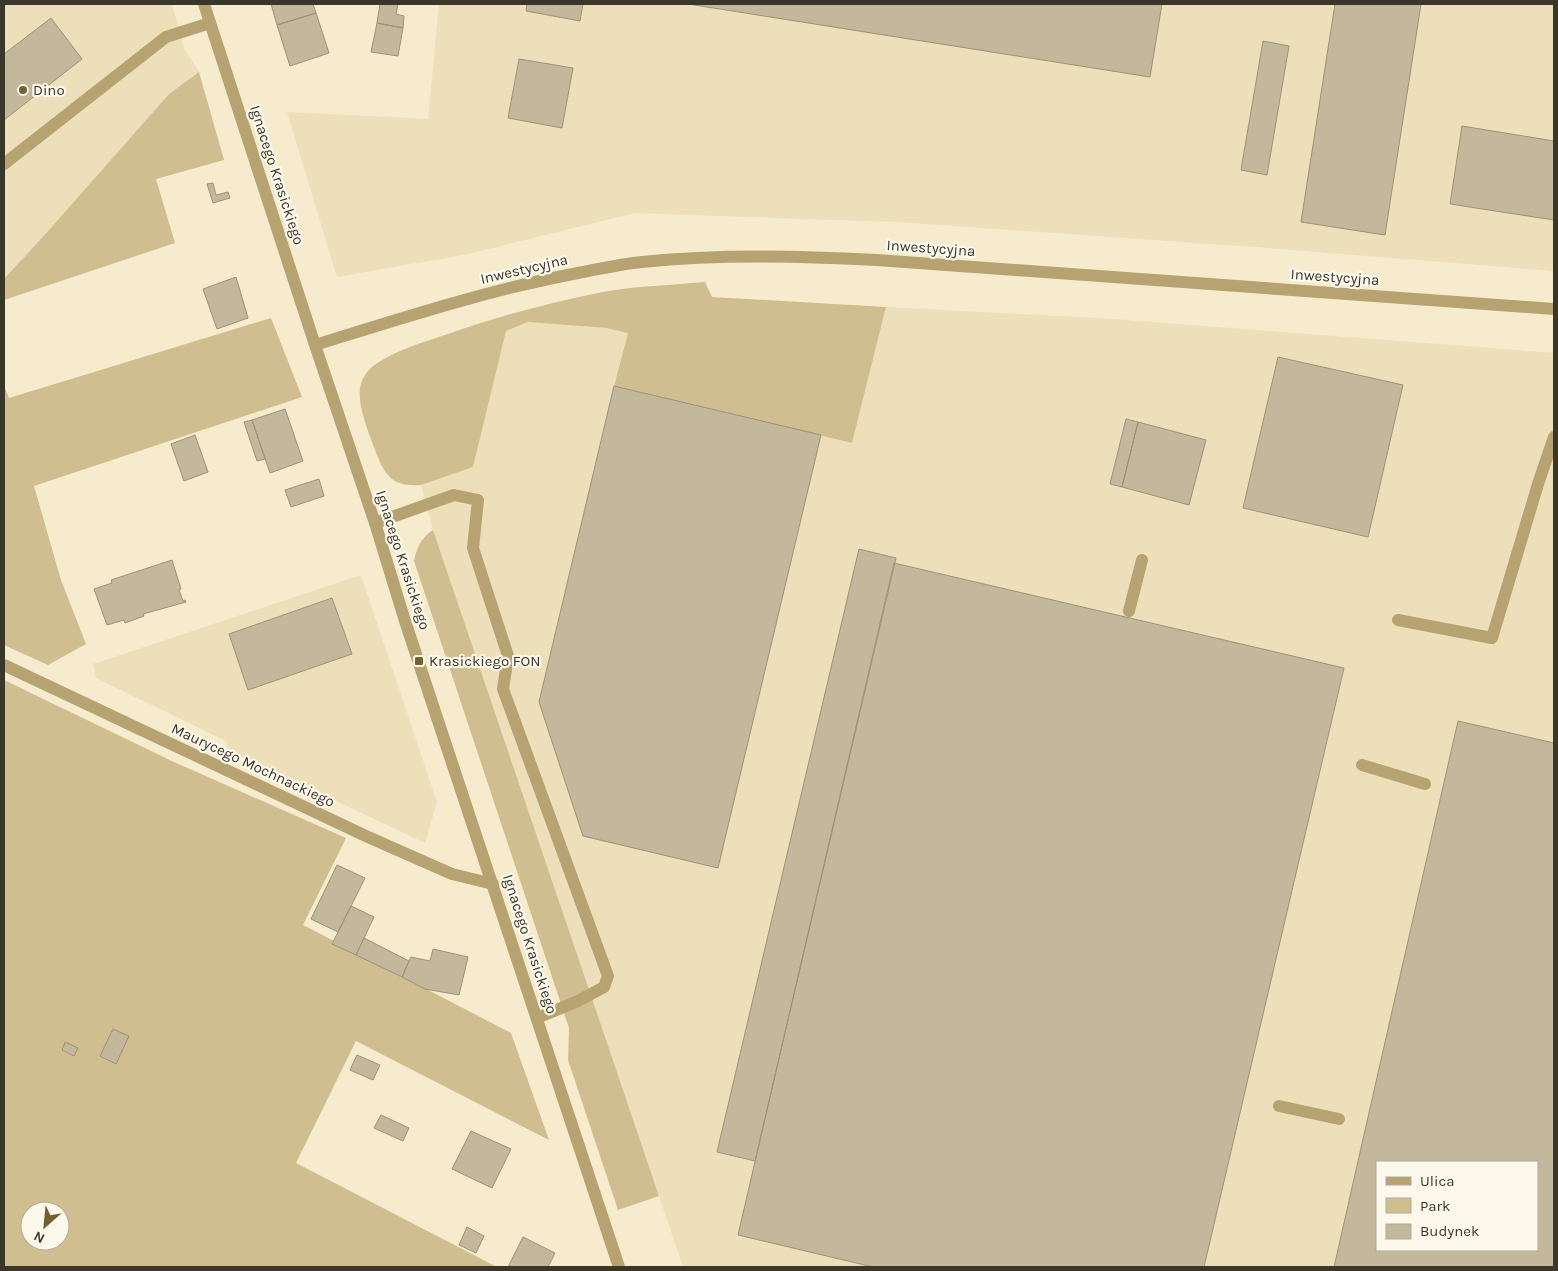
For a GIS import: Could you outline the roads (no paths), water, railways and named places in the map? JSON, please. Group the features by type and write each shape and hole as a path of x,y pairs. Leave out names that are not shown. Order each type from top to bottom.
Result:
{"street":[{"name":"Ignacego Krasickiego","path":"204,4 618,1267"},
{"path":"4,164 166,37 210,23"},
{"name":"Inwestycyjna","path":"315,344 454,302 543,280 640,262 718,256 795,256 877,260 1554,309"},
{"path":"1398,620 1492,638 1554,436"},
{"path":"375,522 454,495 478,500 473,548 508,656 503,688 608,976 604,987 578,1001 537,1018"},
{"path":"1130,611 1142,560"},
{"name":"Maurycego Mochnackiego","path":"4,666 452,874 493,884"},
{"path":"1362,765 1425,784"},
{"path":"1279,1106 1339,1119"}],"place":[{"name":"Dino","path":"23,90"},
{"name":"Krasickiego FON","path":"419,661"}]}
